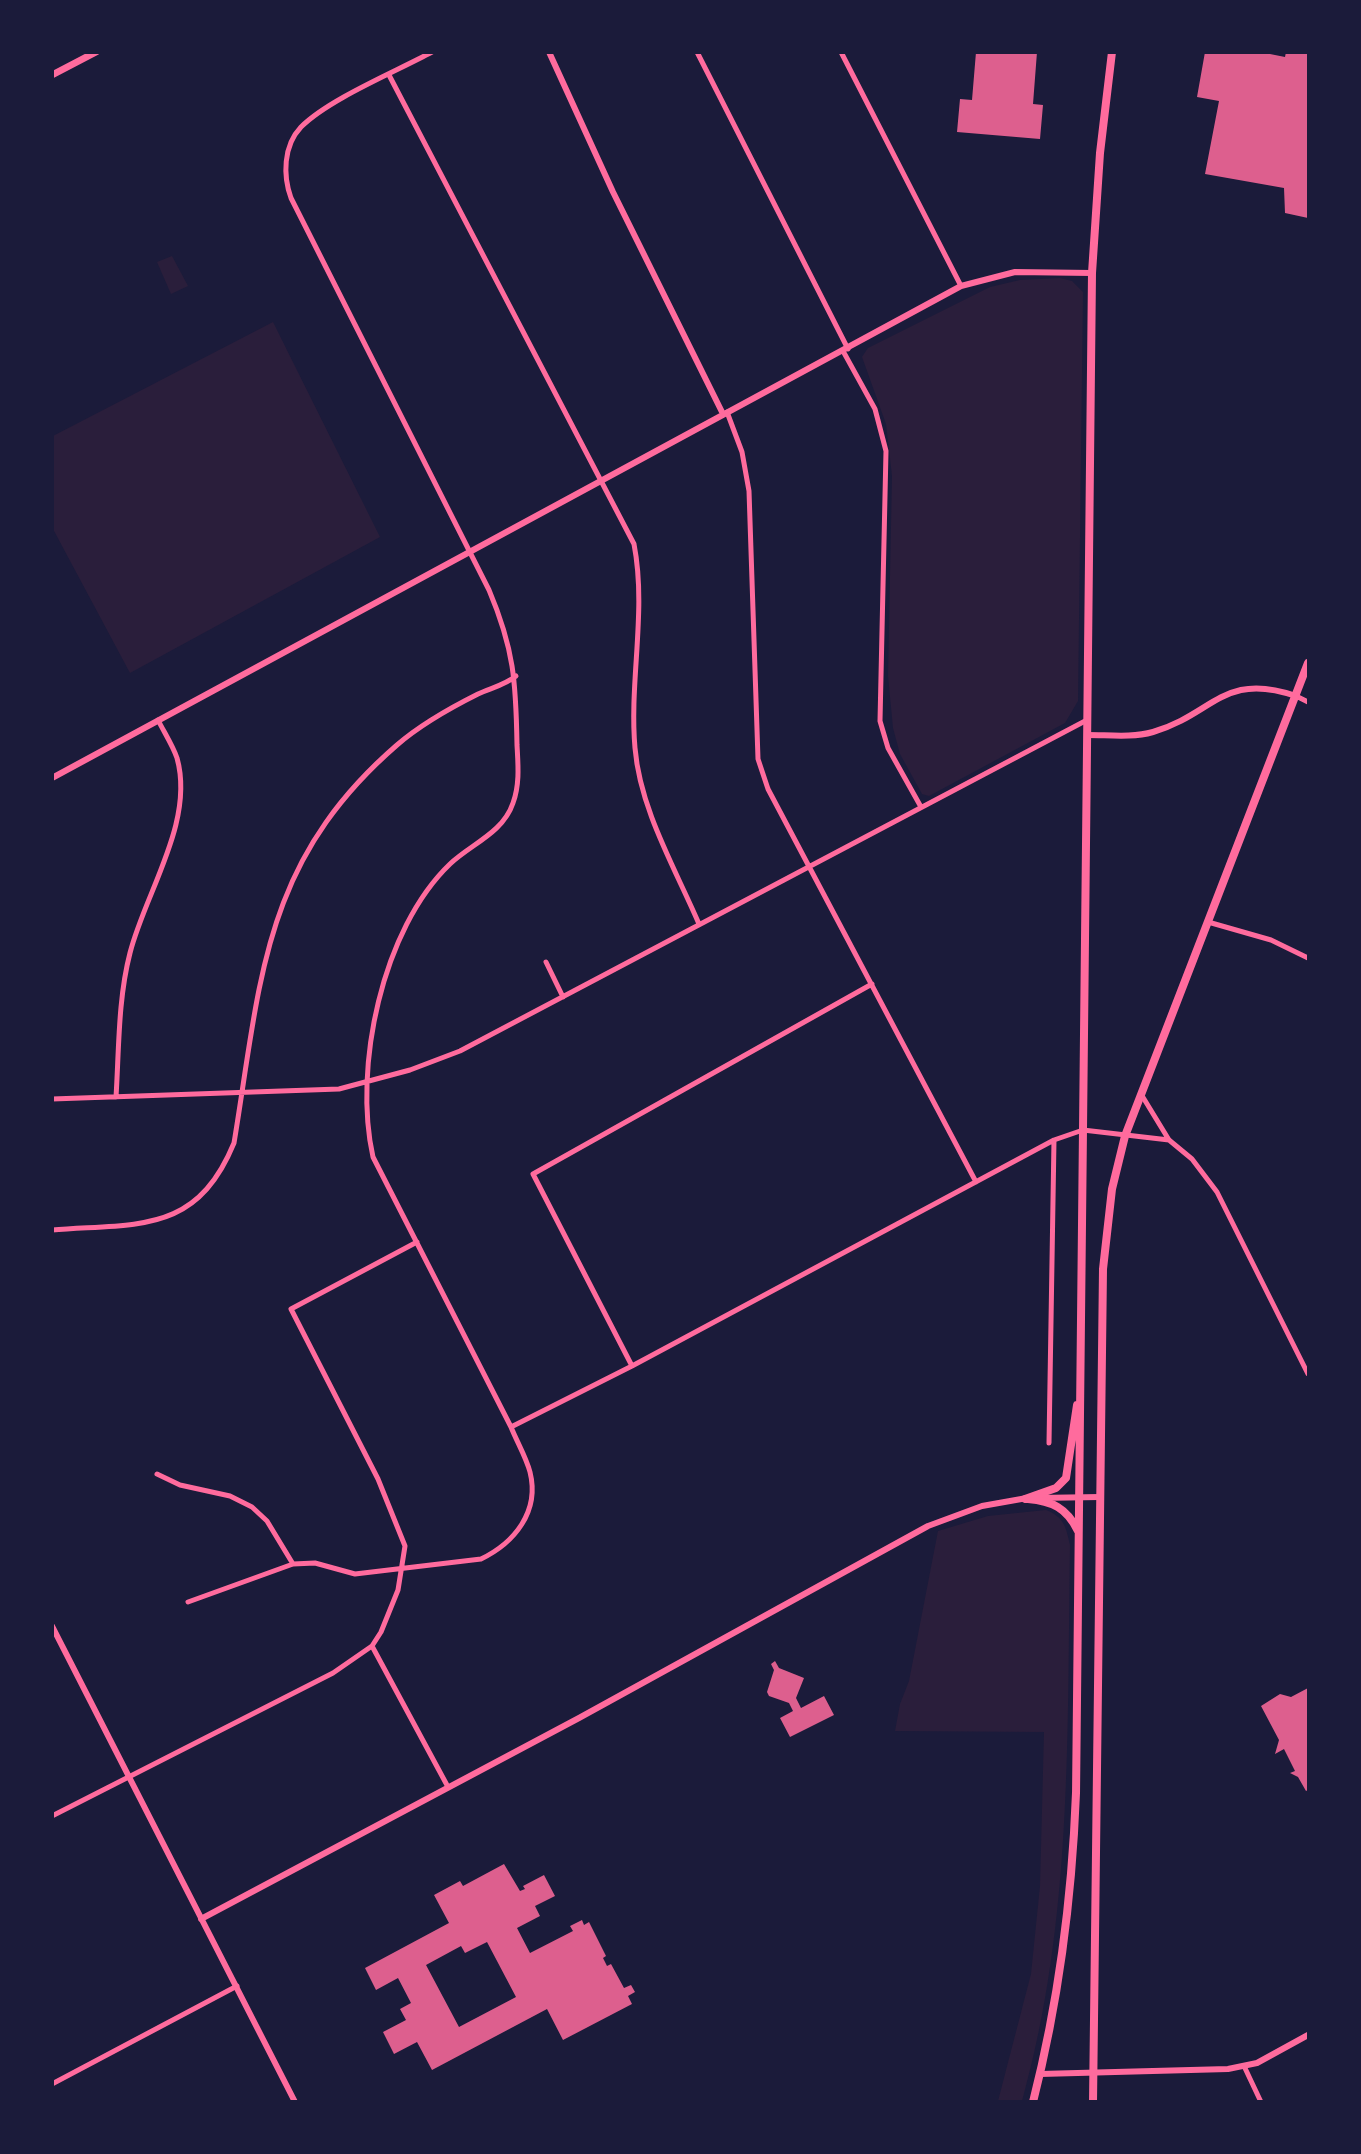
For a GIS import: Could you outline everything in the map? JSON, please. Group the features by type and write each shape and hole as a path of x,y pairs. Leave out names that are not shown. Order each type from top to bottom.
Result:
{"highway":[{"path":"1033,2102 1058,1984 1073,1857 1080,1497 1092,273 1100,153 1112,52"},
{"path":"1093,2102 1103,1269 1112,1189 1125,1136 1141,1093 1308,663"},
{"path":"1025,1499 1056,1488 1066,1478 1080,1392"},
{"path":"1025,1499 1046,1501 1062,1509 1079,1536"}],"main road":[{"path":"52,75 96,52"}],"street":[{"path":"188,1602 293,1564 315,1563 355,1574 403,1571 481,1559 499,1550 518,1533 529,1511 532,1486 529,1468 511,1427 373,1157 368,1132 366,1083 378,1003 407,927 449,865 496,829 513,803 518,781 516,676 500,616 291,198 285,173 291,144 301,128 321,112 432,52"},
{"path":"549,52 613,192 725,413 742,452 749,491 758,759 768,789 976,1182"},
{"path":"697,52 875,409 886,451 880,721 888,748 921,807"},
{"path":"841,52 961,286"},
{"path":"389,75 599,481 626,526 637,560 634,724 640,777 646,801 699,924"},
{"path":"52,778 961,286 1015,272 1092,273"},
{"path":"52,1230 154,1222 198,1200 223,1171 231,1152 270,937 288,886 317,833 354,785 399,744 449,710 516,676"},
{"path":"1088,735 1129,736 1156,731 1243,688 1266,688 1308,702"},
{"path":"116,1097 123,991 129,955 144,906 171,843 179,807 177,758 158,720"},
{"path":"52,1099 339,1089 366,1083 460,1051 1087,720"},
{"path":"1208,922 1271,940 1308,958"},
{"path":"546,962 563,997"},
{"path":"632,1367 530,1173 872,984"},
{"path":"1141,1093 1169,1140 1192,1159 1213,1186 1308,1374"},
{"path":"511,1427 632,1367 1054,1140 1083,1130 1169,1140"},
{"path":"1049,1443 1054,1140"},
{"path":"52,1816 333,1673 372,1646 391,1609 403,1571 405,1546 378,1479 290,1309 418,1242"},
{"path":"158,1474 180,1485 230,1496 252,1507 267,1521 293,1564"},
{"path":"201,1919 928,1526 982,1506 1025,1499 1100,1497"},
{"path":"52,1626 295,2102"},
{"path":"372,1646 448,1787"},
{"path":"52,2084 237,1986"},
{"path":"1040,2074 1196,2072 1244,2066 1257,2063 1308,2035"},
{"path":"1244,2066 1261,2102"}],"shaded area":[{"path":"172,256 188,286 171,294 157,262"},
{"path":"1060,278 1072,281 1083,292 1078,701 1065,723 929,796 922,794 900,754 893,728 888,676 892,476 886,424 862,357 868,348 990,287 1020,280"},
{"path":"273,322 380,537 130,673 53,529 53,436"},
{"path":"1046,1510 1063,1523 1070,1545 1067,1755 1059,1895 1039,2033 1022,2101 998,2101 1031,1974 1040,1886 1044,1732 895,1731 900,1704 909,1681 938,1531 988,1516"}],"building":[{"path":"976,52 1037,52 1033,104 1043,105 1040,139 957,132 960,99 972,100"},
{"path":"1205,52 1260,52 1285,57 1286,52 1308,52 1308,218 1285,213 1284,188 1205,174 1219,101 1197,97"},
{"path":"775,1661 779,1668 804,1678 796,1698 801,1708 824,1696 834,1715 790,1737 780,1718 793,1711 789,1703 769,1696 767,1692 774,1670 771,1664"},
{"path":"1308,1688 1306,1791 1298,1777 1290,1773 1295,1771 1284,1749 1275,1754 1279,1740 1261,1706 1280,1694 1291,1697"},
{"path":"504,1864 520,1891 525,1889 523,1886 544,1875 555,1896 535,1906 540,1916 517,1928 530,1953 573,1931 570,1926 582,1920 584,1925 589,1922 606,1956 603,1958 607,1966 611,1964 624,1988 631,1985 635,1992 628,1996 632,2004 563,2040 547,2009 432,2070 417,2042 394,2054 383,2032 406,2020 400,2009 411,2003 398,1978 376,1990 365,1968 449,1923 434,1895 460,1881 463,1886","holes":["487,1942 516,1997 459,2027 426,1965 461,1946 465,1953"]}]}
